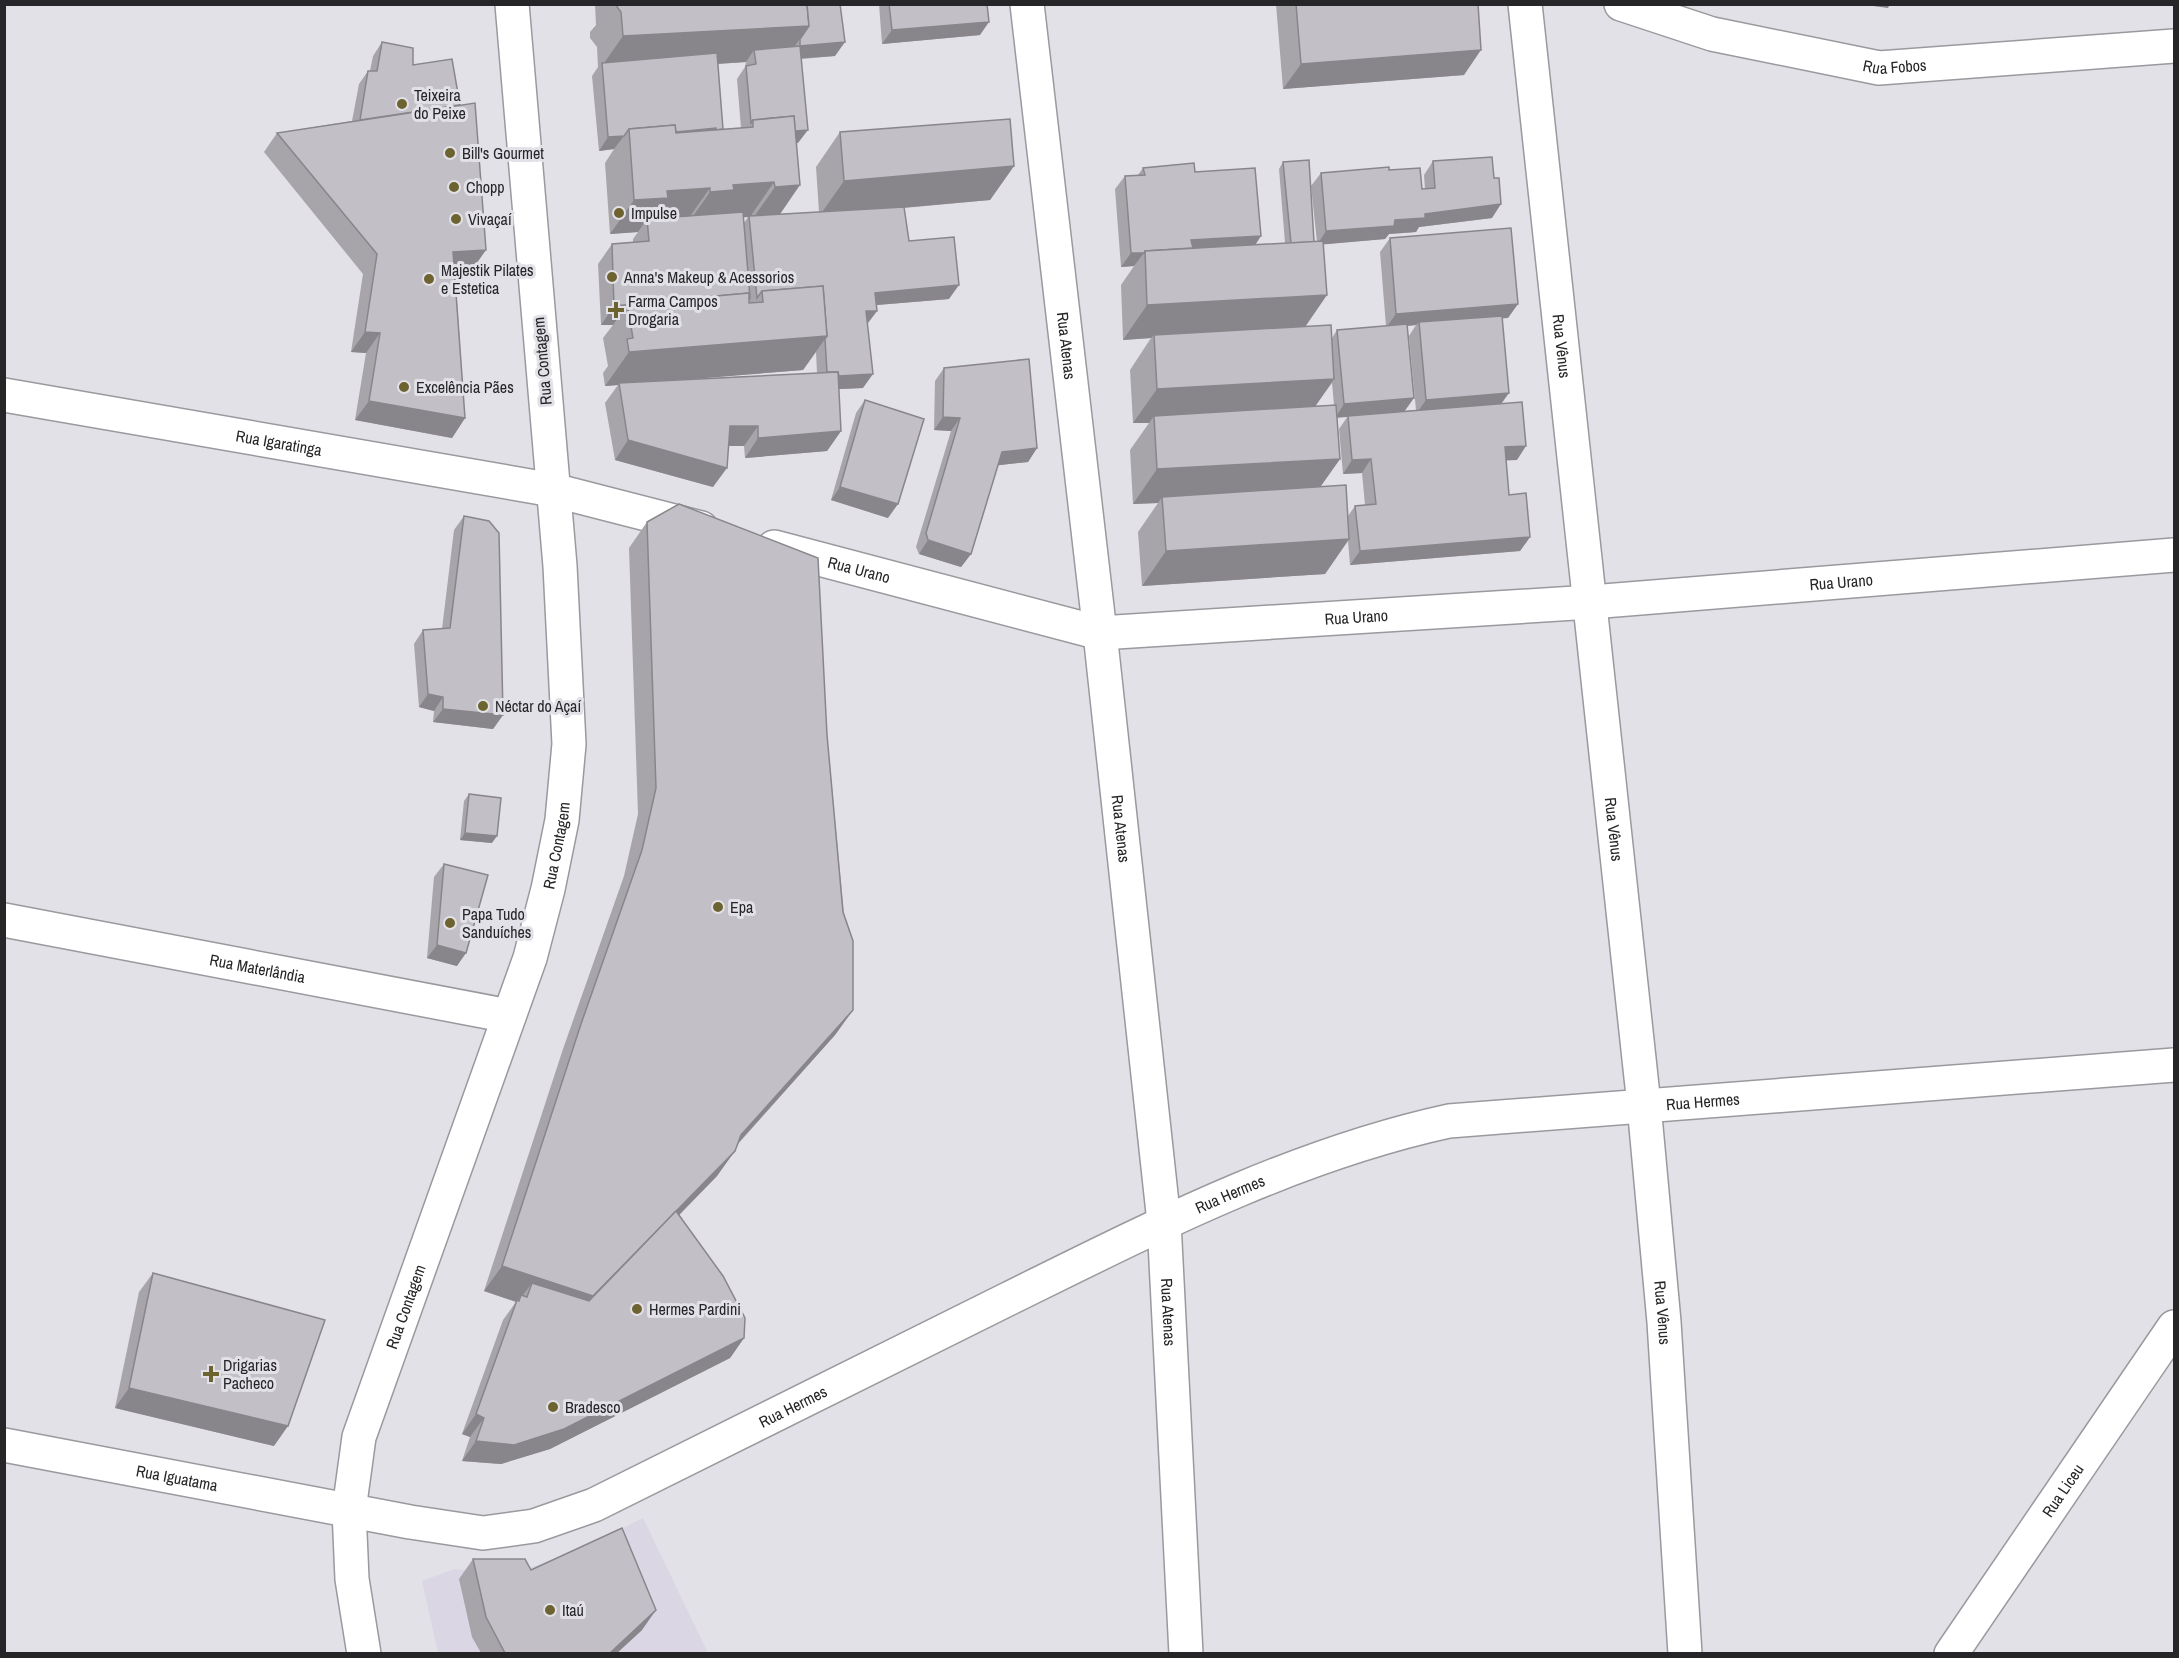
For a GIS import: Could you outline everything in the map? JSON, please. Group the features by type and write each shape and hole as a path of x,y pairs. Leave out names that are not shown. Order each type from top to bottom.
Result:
{"street":[{"name":"Rua Contagem","path":"364,1653 352,1579 349,1510 359,1437 530,958 548,889 562,820 566,777 568,744 565,643 512,4"},
{"name":"Rua Atenas","path":"1027,4 1100,633 1164,1222 1186,1653"},
{"name":"Rua Vênus","path":"1525,4 1644,1105 1664,1322 1685,1653"},
{"name":"Rua Fobos","path":"1621,4 1712,34 1879,68 2175,46"},
{"name":"Rua Igaratinga","path":"4,395 553,490"},
{"name":"Rua Urano","path":"553,490 1100,633 1591,602 2175,555"},
{"name":"Rua Materlândia","path":"4,921 509,1016"},
{"name":"Rua Hermes","path":"349,1510 483,1533 534,1526 594,1505 1164,1222 1342,1149 1395,1133 1449,1121 2175,1065"},
{"name":"Rua Liceu","path":"1951,1653 2175,1327"},
{"name":"Rua Iguatama","path":"4,1445 349,1510"}],"shaded area":[{"path":"643,1518 708,1653 438,1653 422,1581 454,1569 492,1573 532,1567 594,1543"}],"building":[{"path":"615,4 807,4 809,26 623,36 621,12"},
{"path":"807,4 840,4 845,42 800,46 800,39 809,26"},
{"path":"889,4 987,4 989,22 892,30"},
{"path":"1296,4 1478,4 1481,50 1301,64"},
{"name":"Teixeira do Peixe","path":"382,42 413,48 413,65 452,59 460,105 360,120 368,71 377,71"},
{"path":"800,46 808,130 795,131 794,116 753,120 751,123 746,66 756,64 754,50"},
{"path":"717,53 723,129 676,132 675,125 629,129 624,136 608,137 602,63"},
{"path":"475,103 486,250 453,252 465,418 369,401 380,333 365,332 377,254 277,133"},
{"path":"794,116 800,185 775,187 774,182 733,185 734,190 710,192 710,188 667,191 668,198 634,200 629,129 675,125 676,133 753,127 753,120"},
{"path":"1010,119 1014,166 844,181 840,132"},
{"path":"1492,157 1494,178 1499,178 1501,204 1425,214 1425,218 1395,220 1394,226 1326,231 1321,173 1389,167 1389,170 1420,168 1422,189 1435,188 1433,161"},
{"path":"1309,160 1314,242 1291,243 1283,162"},
{"path":"1194,163 1195,172 1255,168 1261,236 1191,240 1193,248 1131,253 1125,176 1145,175 1143,168"},
{"path":"904,207 909,241 954,237 959,285 875,293 877,311 866,311 873,374 839,376 838,372 827,372 823,286 762,291 757,298 749,216"},
{"path":"743,212 750,298 749,293 705,297 702,301 694,301 694,298 614,306 612,244 649,241 647,219"},
{"path":"1511,228 1518,304 1396,314 1390,238"},
{"path":"1323,241 1327,295 1147,305 1145,251"},
{"path":"823,286 827,336 629,352 627,339 633,338 627,304 694,298 695,308 706,307 705,297 749,293 749,303 763,302 762,291"},
{"path":"1502,316 1509,393 1426,400 1419,322"},
{"path":"1407,324 1414,398 1344,404 1337,330"},
{"path":"1331,325 1334,379 1157,389 1154,335"},
{"path":"1029,359 1037,448 1002,452 971,554 928,540 926,533 960,418 943,417 944,368"},
{"path":"838,372 841,431 758,438 758,426 730,426 727,468 628,440 619,383"},
{"path":"865,400 924,419 898,504 840,487"},
{"path":"1522,402 1526,446 1505,447 1509,495 1526,493 1530,537 1360,551 1355,506 1376,504 1371,459 1352,460 1348,416"},
{"path":"1336,405 1340,459 1157,469 1154,416"},
{"path":"1346,485 1349,539 1166,551 1162,497"},
{"name":"Epa","path":"679,504 818,558 827,735 843,912 853,941 853,1010 741,1135 735,1151 593,1296 502,1266 581,1024 642,850 656,788 647,522"},
{"path":"464,516 489,521 499,533 503,715 443,709 443,697 428,694 423,630 450,628"},
{"path":"469,794 501,798 497,836 465,833"},
{"name":"Papa Tudo Sanduíches","path":"444,864 488,875 466,953 437,945"},
{"path":"676,1211 723,1276 745,1318 744,1338 564,1429 514,1445 476,1441 484,1418 476,1414 517,1300 519,1301 521,1295 527,1297 532,1283 589,1301"},
{"name":"Drigarias Pacheco","path":"153,1273 325,1320 288,1426 129,1388"},
{"name":"Itaú","path":"622,1528 656,1610 610,1653 505,1653 486,1617 473,1559 525,1559 531,1570"}],"place":[{"name":"Teixeira do Peixe","path":"402,104"},
{"name":"Bill's Gourmet","path":"450,153"},
{"name":"Chopp","path":"454,187"},
{"name":"Impulse","path":"619,213"},
{"name":"Vivaçaí","path":"456,219"},
{"name":"Anna's Makeup & Acessorios","path":"612,277"},
{"name":"Majestik Pilates e Estetica","path":"429,279"},
{"name":"Farma Campos Drogaria","path":"616,310"},
{"name":"Excelência Pães","path":"404,387"},
{"name":"Néctar do Açaí","path":"483,706"},
{"name":"Epa","path":"718,907"},
{"name":"Papa Tudo Sanduíches","path":"450,923"},
{"name":"Hermes Pardini","path":"637,1309"},
{"name":"Drigarias Pacheco","path":"211,1374"},
{"name":"Bradesco","path":"553,1407"},
{"name":"Itaú","path":"550,1610"}]}
